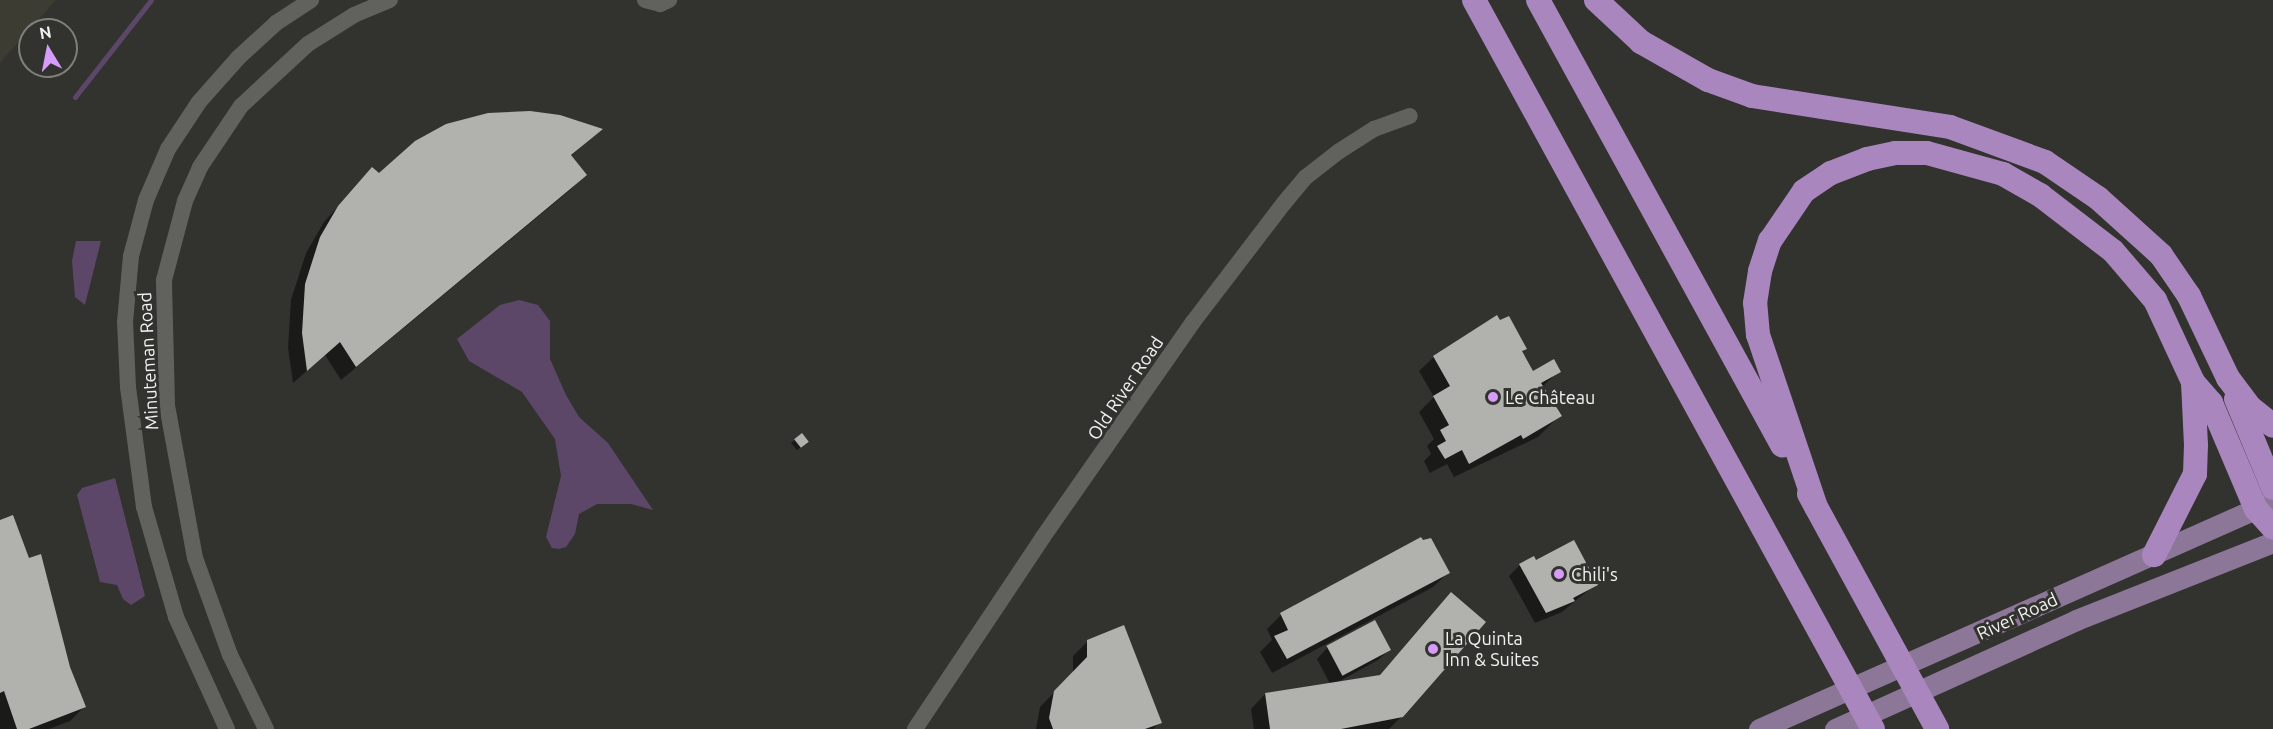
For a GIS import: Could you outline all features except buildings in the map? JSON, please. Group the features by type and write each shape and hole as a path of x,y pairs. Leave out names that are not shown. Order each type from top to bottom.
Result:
{"highway":[{"path":"1474,0 1873,729"},
{"path":"1538,0 1937,729"},
{"path":"1596,0 1641,42 1708,80 1752,96 1950,127 2045,162 2098,198 2161,255 2189,296 2228,378 2273,488"},
{"path":"1816,507 1766,368 1758,335 1757,292 1770,241 1804,190 1831,173 1867,159 1895,153 1928,153 2003,174 2081,223 2113,251 2155,300 2193,382 2211,403 2264,505 2273,528"},
{"path":"2228,378 2251,408 2273,426"},
{"path":"2154,555 2195,474 2193,382"}],"main road":[{"name":"River Road","path":"1762,728 2264,505"},
{"name":"River Road","path":"1835,729 1975,668 2076,620 2273,542"}],"street":[{"name":"Minuteman Road","path":"227,729 176,617 144,507 128,387 125,322 131,256 146,200 168,149 199,102 238,58 276,23 311,0"},
{"name":"Minuteman Road","path":"266,729 230,656 195,558 166,405 164,280 185,201 200,167 241,106 308,44 354,15 390,0"},
{"path":"645,0 660,4 669,0"},
{"name":"Old River Road","path":"915,729 1043,537 1193,322 1284,203 1306,177 1338,152 1374,129 1410,116"}],"shaded area":[{"path":"0,0 56,0 40,18 18,18 18,43 0,63"},
{"path":"76,241 101,241 85,305 75,297 72,261"},
{"path":"519,300 538,305 550,321 550,359 566,395 579,417 608,443 653,510 631,504 597,504 579,514 575,534 566,547 559,549 552,548 546,537 561,476 555,439 522,392 469,361 457,339 500,305"},
{"path":"115,478 145,596 131,605 123,599 117,585 100,582 77,495 82,488"}],"waterway":[{"path":"75,97 151,0"}],"place":[{"name":"Le Château","path":"1493,397"},
{"name":"Chili's","path":"1559,574"},
{"name":"La Quinta Inn & Suites","path":"1433,649"}]}
